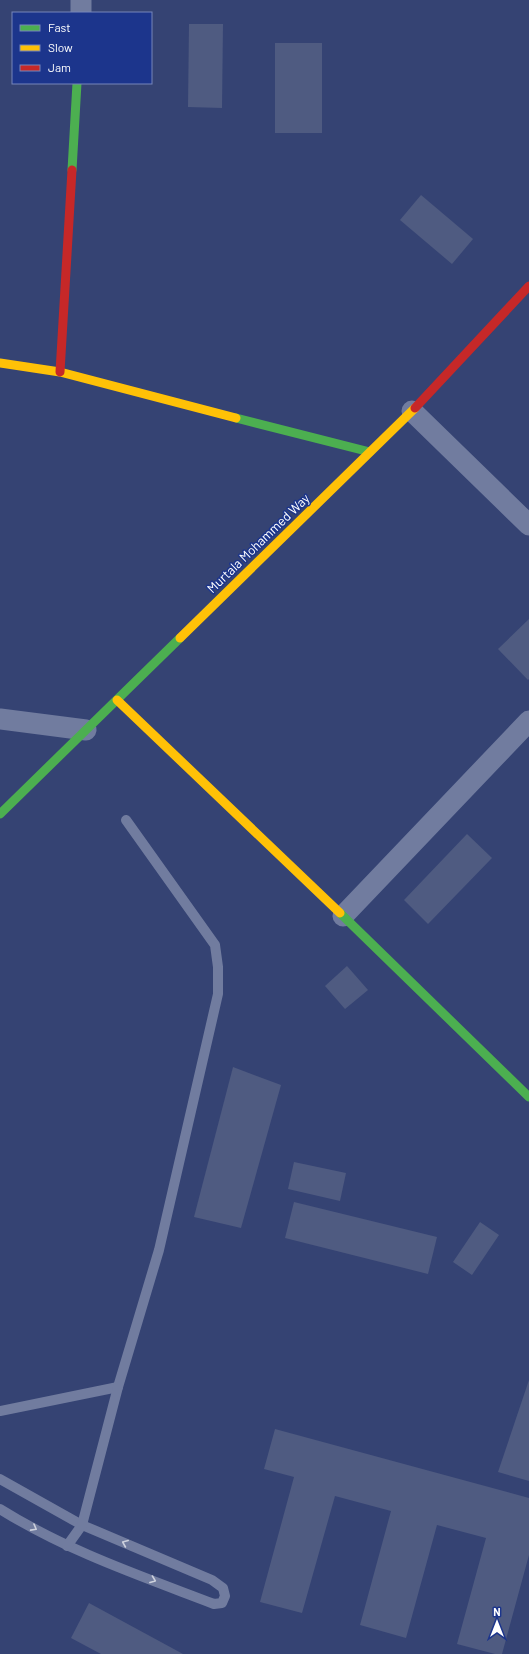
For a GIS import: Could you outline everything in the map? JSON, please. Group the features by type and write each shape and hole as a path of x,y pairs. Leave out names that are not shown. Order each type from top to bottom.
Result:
{"street":[{"path":"81,0 81,12"},
{"path":"60,372 77,84"},
{"name":"Murtala Mohammed Way","path":"0,814 412,411 529,286"},
{"path":"0,363 60,372 370,452"},
{"path":"412,411 529,525"},
{"path":"117,700 343,916 529,1098"},
{"path":"0,719 86,730"},
{"path":"343,916 529,721"}],"lane":[{"path":"66,1546 82,1525 118,1387 160,1250 218,994 218,967 215,944 126,820"},
{"path":"0,1411 118,1387"},
{"path":"0,1479 82,1525 212,1580 223,1588 225,1596 222,1603 214,1604 66,1546 0,1509"}],"building":[{"path":"189,24 223,24 222,108 188,107"},
{"path":"275,43 322,43 322,133 275,133"},
{"path":"421,195 473,239 452,264 400,220"},
{"path":"529,619 529,679 528,680 498,649"},
{"path":"467,834 492,858 428,924 404,900"},
{"path":"347,966 368,990 345,1009 325,986"},
{"path":"233,1067 281,1085 241,1228 194,1217"},
{"path":"294,1162 346,1173 340,1201 288,1189"},
{"path":"294,1202 437,1237 428,1274 285,1238"},
{"path":"480,1222 499,1235 472,1275 453,1262"},
{"path":"529,1380 529,1481 498,1472"},
{"path":"275,1429 529,1498 529,1555 502,1654 495,1654 457,1644 486,1538 437,1525 406,1638 360,1625 391,1511 335,1496 302,1613 260,1602 294,1477 264,1469"},
{"path":"89,1603 183,1654 101,1654 71,1638"}],"traffic: fast":[{"path":"72,170 77,84"},
{"path":"236,418 370,452"},
{"path":"0,814 180,638"},
{"path":"340,913 529,1097"}],"traffic: slow":[{"path":"0,363 60,372 236,418"},
{"path":"180,638 415,408"},
{"path":"117,700 340,913"}],"traffic: jam":[{"path":"60,372 72,170"},
{"path":"415,408 529,286"}]}
